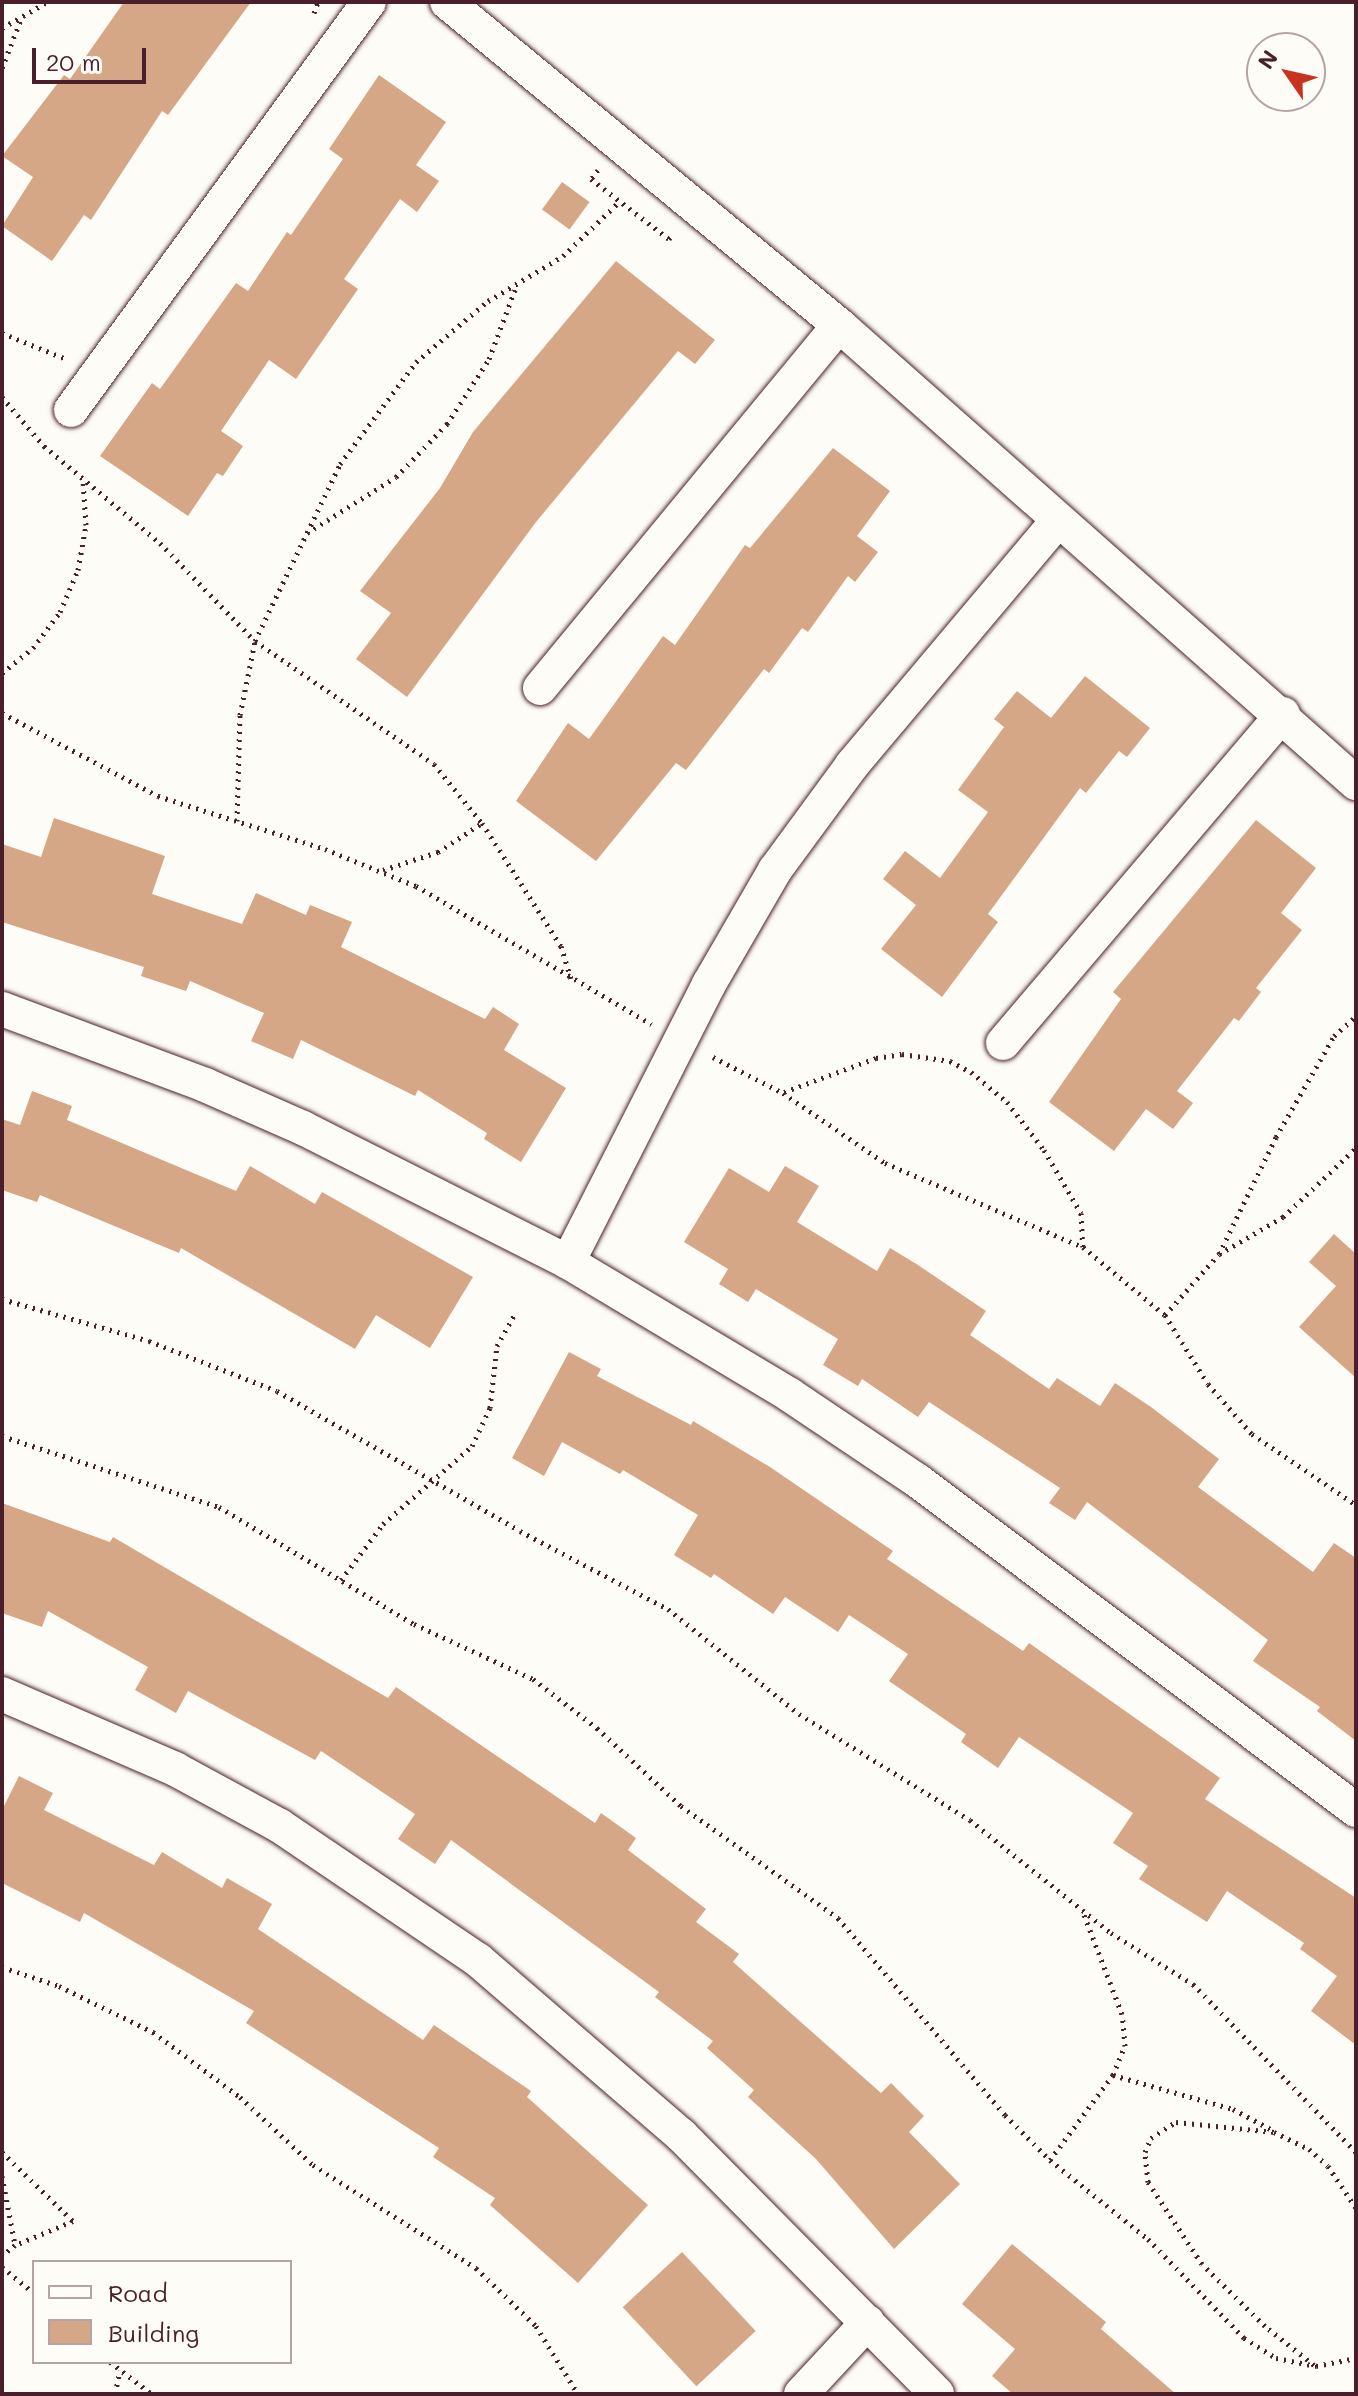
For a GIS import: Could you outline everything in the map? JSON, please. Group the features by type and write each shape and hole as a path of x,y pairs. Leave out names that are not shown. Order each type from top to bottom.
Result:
{"street":[{"path":"71,410 369,2"},
{"path":"447,2 839,325 1283,714 1356,783"},
{"path":"540,688 839,325"},
{"path":"568,1262 741,926 811,816 1058,520"},
{"path":"1003,1043 1283,714"},
{"path":"2,1009 177,1074 303,1128 568,1262 790,1395 918,1481 1356,1810"},
{"path":"2,1694 161,1763 280,1826 478,1960 681,2135 937,2394"},
{"path":"801,2394 868,2322"}],"path":[{"path":"2,28 47,2"},
{"path":"305,26 318,2"},
{"path":"2,68 21,19"},
{"path":"237,821 240,715 255,641 340,464 385,398 451,330 597,229 620,201"},
{"path":"306,533 396,477 447,424 489,359 516,287"},
{"path":"2,333 64,358 73,345"},
{"path":"2,397 44,446 160,543 255,641 404,739 434,764 482,823 561,946 572,979"},
{"path":"2,673 33,648 60,612 78,570 86,525 83,479"},
{"path":"2,713 158,796 381,871 459,909 572,979 783,1093 885,1163 1083,1247 1165,1315 1208,1384 1252,1434 1356,1505"},
{"path":"381,871 438,852 482,823"},
{"path":"1165,1315 1219,1254 1276,1137 1334,1036 1356,1016"},
{"path":"783,1093 876,1058 902,1054 950,1061 971,1072 1007,1102 1044,1150 1081,1213 1083,1247"},
{"path":"1219,1254 1283,1217 1356,1148"},
{"path":"2,1299 149,1341 277,1391 668,1609 799,1714 970,1820 1082,1911 1193,1984 1356,2152"},
{"path":"341,1580 383,1524 462,1460 480,1432 490,1408 497,1346 515,1314"},
{"path":"2,1436 219,1507 414,1624 533,1679 597,1728 681,1806 838,1918 894,1979 966,2073 1050,2160 1148,2239 1244,2338 1276,2358 1316,2366 1356,2358"},
{"path":"1050,2160 1113,2075 1121,2061 1126,2029 1082,1911"},
{"path":"2,1967 59,1986 153,2032 240,2097 313,2165 476,2268 536,2326 578,2394"},
{"path":"1113,2075 1233,2109 1309,2149 1328,2166 1356,2208"},
{"path":"1274,2132 1176,2122 1151,2138 1144,2168 1148,2182 1202,2264 1265,2326 1316,2366"},
{"path":"2,2152 73,2221 15,2245 2,2256"},
{"path":"2,2176 15,2245"},
{"path":"2,2267 32,2291"},
{"path":"112,2364 152,2394"},
{"path":"115,2394 120,2371"}],"building":[{"path":"124,2 251,2 168,115 162,111 91,220 84,215 52,261 2,226 33,177 2,156 64,75 70,79"},
{"path":"379,75 446,122 416,165 439,181 417,212 400,199 344,279 358,289 296,379 269,360 221,431 243,446 223,476 217,473 188,516 100,456 152,383 160,389 236,283 248,291 287,232 291,235 343,159 329,149"},
{"path":"562,182 590,202 570,229 542,210"},
{"path":"616,261 715,340 695,364 678,351 536,522 407,697 356,659 391,613 360,591 440,488 473,432"},
{"path":"833,448 890,491 857,536 878,552 855,582 848,576 808,632 802,628 769,673 764,669 686,770 676,763 596,861 516,801 568,723 589,739 663,636 675,645 745,545 750,548"},
{"path":"1085,676 1150,728 1127,757 1119,751 1086,793 1080,788 988,914 998,922 942,997 881,949 916,905 883,879 905,851 940,878 988,812 958,790 1004,727 994,719 1017,691 1051,718"},
{"path":"54,818 165,856 152,894 242,924 256,893 306,915 310,905 352,922 341,947 485,1019 493,1007 519,1024 504,1050 566,1088 521,1162 484,1139 487,1133 418,1090 415,1096 301,1040 293,1059 251,1041 264,1013 190,981 186,991 141,976 144,967 2,922 2,844 41,857"},
{"path":"1256,820 1316,868 1281,913 1302,930 1256,988 1261,992 1239,1021 1234,1018 1177,1091 1193,1103 1173,1129 1146,1109 1114,1151 1049,1102 1121,999 1113,992"},
{"path":"32,1091 72,1106 67,1120 236,1191 250,1166 315,1204 322,1192 473,1277 430,1348 376,1315 355,1349 181,1248 179,1253 40,1195 37,1202 2,1190 2,1119 20,1125"},
{"path":"785,1166 819,1186 797,1222 877,1271 890,1248 918,1265 986,1311 970,1335 1049,1389 1057,1378 1100,1406 1115,1383 1151,1407 1219,1459 1198,1487 1313,1572 1334,1543 1356,1558 1356,1741 1317,1711 1320,1707 1253,1661 1268,1640 1087,1502 1075,1520 1049,1503 1060,1488 929,1402 918,1417 862,1379 858,1386 823,1365 838,1339 756,1289 748,1302 719,1284 728,1269 684,1242 729,1168 769,1192"},
{"path":"1334,1234 1356,1254 1356,1378 1299,1327 1336,1286 1309,1262"},
{"path":"569,1352 601,1369 597,1376 691,1425 693,1421 770,1467 893,1551 887,1559 1023,1651 1029,1643 1220,1778 1205,1799 1356,1898 1356,2045 1311,2011 1337,1976 1300,1949 1304,1943 1227,1891 1207,1922 1139,1879 1148,1866 1113,1843 1133,1813 1019,1737 998,1768 961,1742 966,1734 889,1681 908,1654 849,1615 838,1632 785,1597 773,1614 714,1574 711,1578 674,1555 698,1515 623,1470 620,1474 562,1442 544,1476 512,1458"},
{"path":"2,1503 110,1542 113,1537 388,1698 396,1687 595,1823 601,1813 636,1838 628,1850 706,1909 696,1922 739,1954 733,1962 881,2093 891,2083 924,2116 909,2132 960,2184 894,2249 816,2159 748,2097 754,2090 707,2048 713,2041 655,1997 659,1992 451,1840 435,1864 398,1839 415,1814 321,1751 315,1760 188,1691 176,1713 135,1690 148,1667 48,1611 42,1627 2,1613"},
{"path":"19,1776 53,1793 44,1810 154,1865 162,1852 222,1888 227,1878 272,1904 258,1929 423,2040 434,2025 531,2091 527,2097 648,2205 578,2283 490,2205 495,2198 433,2157 439,2148 246,2023 254,2011 84,1913 80,1922 2,1883 2,1810"},
{"path":"1012,2244 1106,2322 1101,2329 1176,2394 1013,2394 992,2376 1015,2349 962,2304"},
{"path":"682,2252 756,2331 696,2386 623,2307"}]}
